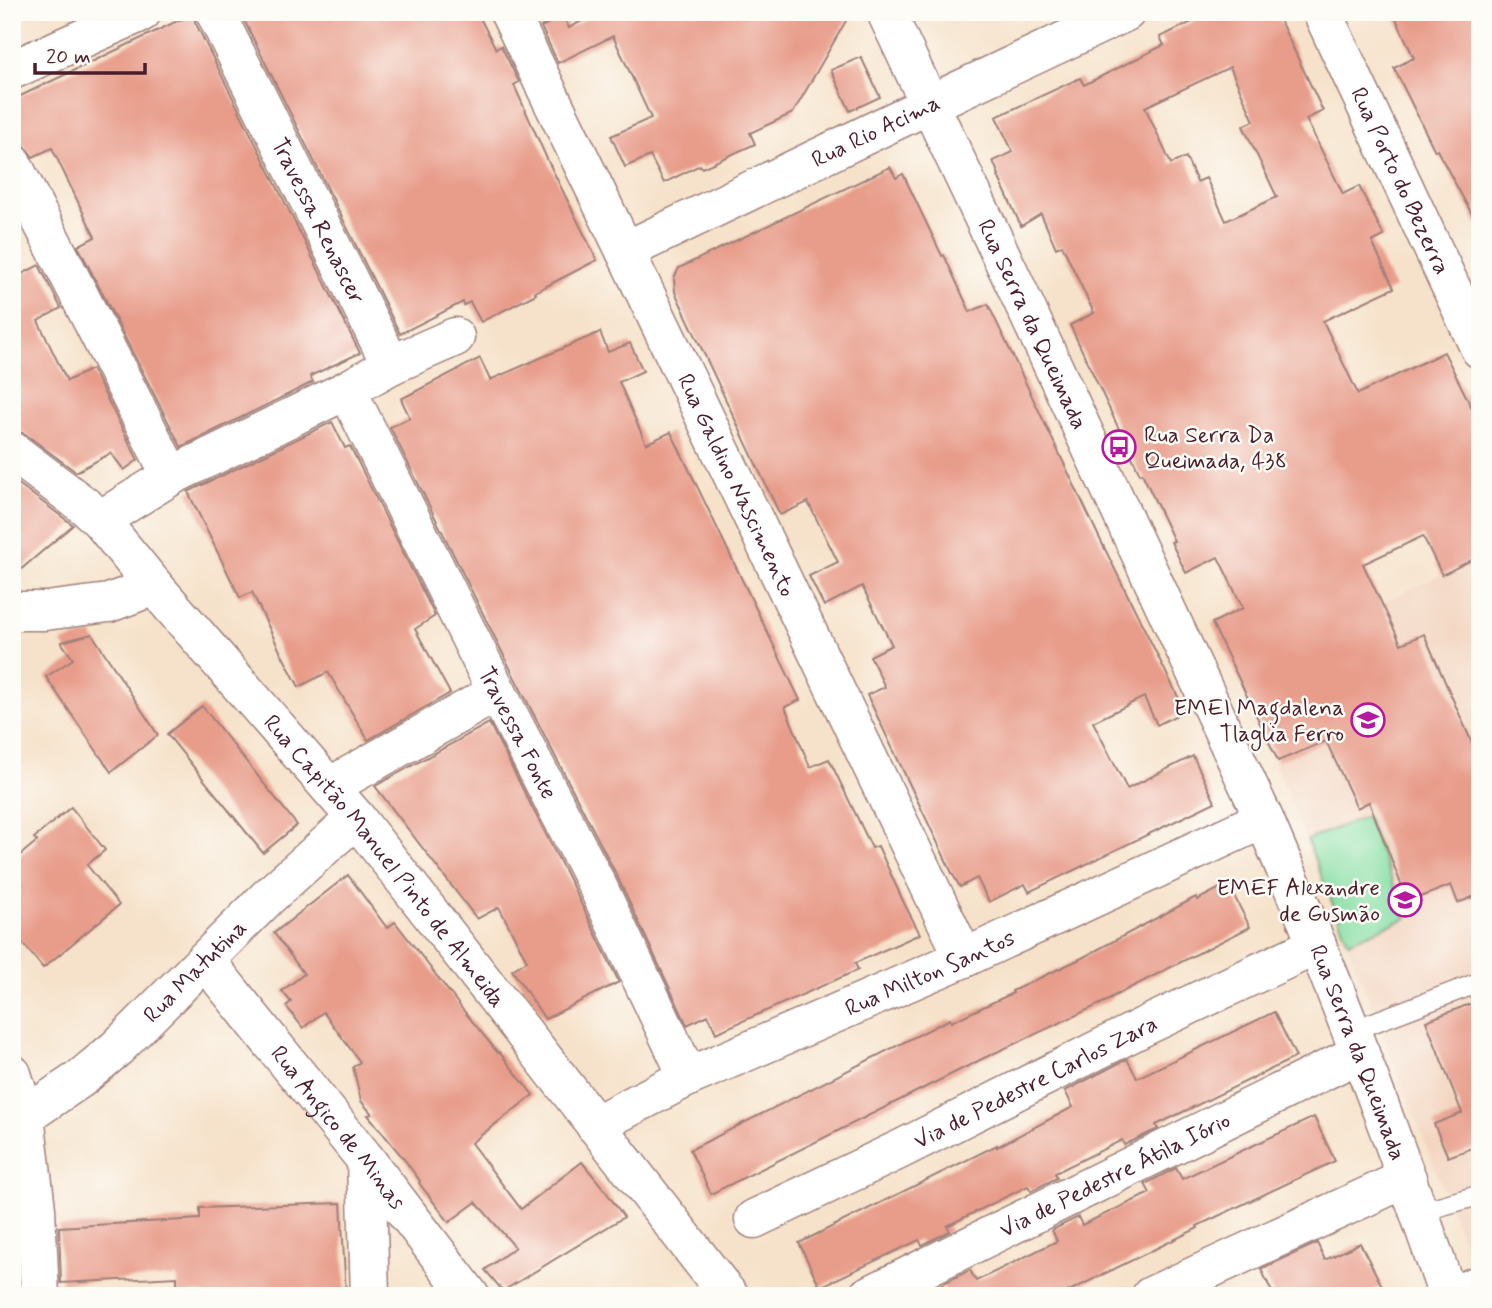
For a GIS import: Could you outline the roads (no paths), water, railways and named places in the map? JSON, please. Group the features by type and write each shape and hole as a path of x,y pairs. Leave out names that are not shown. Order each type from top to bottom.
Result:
{"street":[{"path":"12,70 142,12"},
{"name":"Travessa Renascer","path":"215,12 391,365"},
{"name":"Rua Galdino Nascimento","path":"509,12 964,958"},
{"name":"Rua Serra da Queimada","path":"886,12 1264,819 1356,1042 1451,1288"},
{"name":"Rua Rio Acima","path":"625,251 1126,12"},
{"name":"Rua Porto do Bezerra","path":"1322,12 1480,349"},
{"path":"12,163 171,476"},
{"path":"100,520 171,476 347,390 391,365 455,337"},
{"name":"Travessa Fonte","path":"347,390 497,692 596,883 688,1077"},
{"name":"Rua Capitão Manuel Pinto de Almeida","path":"12,451 100,520 356,818 729,1296"},
{"path":"12,611 45,611 108,603 154,586"},
{"path":"329,787 497,692"},
{"name":"Rua Matutina","path":"25,1116 80,1079 117,1048 269,896 356,818"},
{"name":"Rua Milton Santos","path":"595,1125 688,1077 964,958 1264,819"},
{"name":"Via de Pedestre Carlos Zara","path":"754,1219 901,1149 1143,1027 1317,945"},
{"name":"Rua Angico de Minas","path":"205,960 366,1160 470,1296"},
{"name":"Via de Pedestre Átila Iório","path":"868,1296 1356,1042"},
{"path":"12,1074 25,1116 36,1209 40,1296"},
{"path":"366,1160 370,1296"},
{"path":"1151,1296 1413,1195"}],"lane":[{"path":"1356,1042 1480,982"},
{"path":"1413,1195 1480,1195"}],"place":[{"name":"Rua Serra Da Queimada, 438","path":"1119,447"},
{"name":"EMEI Magdalena Tlaglia Ferro","path":"1368,720"},
{"name":"EMEF Alexandre de Gusmão","path":"1405,900"}]}
